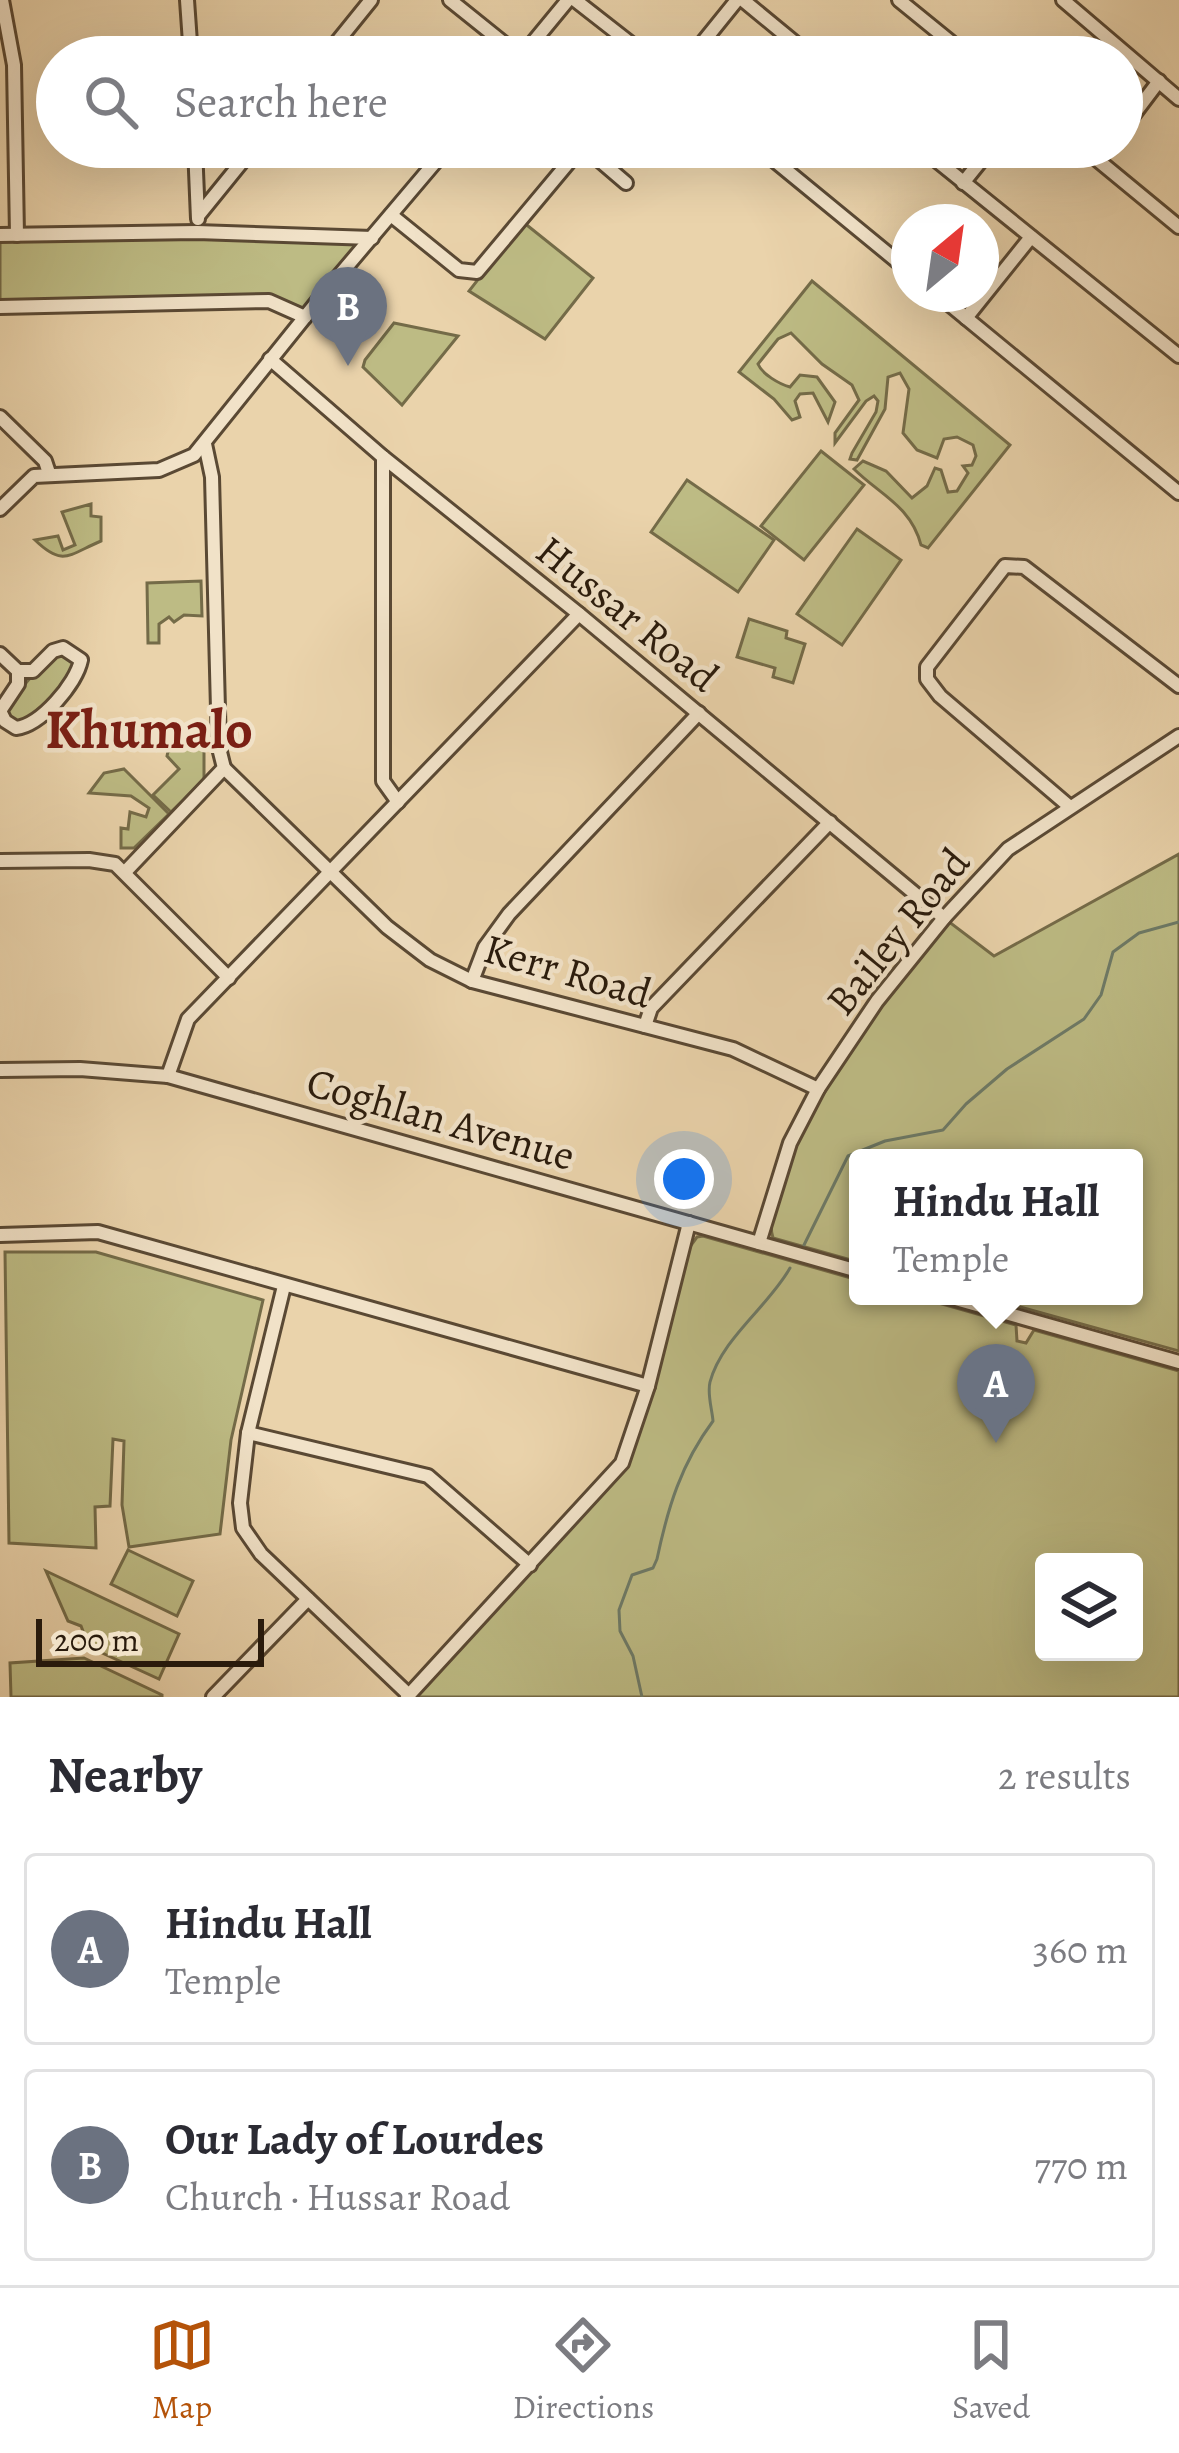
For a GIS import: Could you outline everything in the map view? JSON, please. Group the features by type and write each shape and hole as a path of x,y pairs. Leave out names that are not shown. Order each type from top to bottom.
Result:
{"street":[{"path":"2,0 17,235"},
{"path":"187,0 190,36"},
{"path":"343,36 371,0"},
{"path":"450,0 495,36"},
{"path":"540,36 572,0 620,36"},
{"path":"709,36 740,0 785,36"},
{"path":"899,0 943,36"},
{"path":"1063,0 1105,36"},
{"path":"1143,68 1179,99"},
{"path":"1143,103 1159,82"},
{"path":"196,168 197,232"},
{"path":"199,216 237,168"},
{"path":"0,509 34,476 49,472 85,476 160,470 183,463 205,444 430,168"},
{"path":"391,215 459,270 477,272 564,168"},
{"path":"607,168 626,183"},
{"path":"784,168 891,256"},
{"path":"945,168 1179,356"},
{"path":"963,183 975,168"},
{"path":"1107,168 1179,227"},
{"path":"0,235 197,232 372,238"},
{"path":"966,318 1030,237"},
{"path":"0,307 269,302 305,316"},
{"path":"959,312 1179,493"},
{"name":"Hussar Road","path":"270,359 944,918"},
{"path":"0,417 45,461 49,472"},
{"path":"126,871 224,768 219,748 212,477 205,444"},
{"path":"383,457 383,782 398,802"},
{"path":"1070,807 940,696 927,679 927,667 1005,566 1024,567 1179,686"},
{"path":"168,1076 188,1019 579,614"},
{"path":"0,654 18,671 33,671 53,651 63,648 81,660 76,676 35,722 23,728 4,722 0,715 18,684 18,671"},
{"path":"472,981 485,947 509,914 699,713"},
{"name":"Bailey Road","path":"759,1243 790,1143 818,1089 878,1001 944,918 1008,849 1122,778 1179,736"},
{"name":"Kerr Road","path":"224,768 406,942 472,981 752,1055 818,1089"},
{"path":"645,1026 651,1008 830,823"},
{"path":"0,861 102,861 126,871 229,978"},
{"name":"Coghlan Avenue","path":"0,1070 80,1069 168,1076 849,1268"},
{"path":"284,1286 248,1432 239,1503 243,1528 261,1554 408,1696 622,1463 648,1385 689,1222"},
{"path":"0,1235 98,1232 648,1385"},
{"path":"977,1305 1179,1362"},
{"path":"248,1432 430,1477 530,1565"},
{"path":"213,1697 308,1599"}],"shaded area":[{"path":"523,222 593,278 545,339 469,291"},
{"path":"0,237 368,240 298,311 278,300 0,304"},
{"path":"812,281 1010,445 928,548 921,545 902,511 854,469 863,461 886,471 912,498 927,486 935,468 941,470 948,492 957,491 968,473 963,466 972,465 976,456 973,445 957,437 944,439 937,458 917,450 903,433 909,389 900,373 888,377 885,409 857,460 850,459 878,401 874,396 866,401 835,443 835,433 859,400 852,385 791,333 778,339 758,364 771,378 790,387 800,375 817,377 835,402 828,422 813,393 800,394 795,401 800,417 792,420 739,372"},
{"path":"394,323 458,336 402,405 363,367"},
{"path":"821,451 864,485 804,560 761,526"},
{"path":"687,480 774,540 738,592 651,532"},
{"path":"91,504 91,516 101,517 101,541 59,556 35,540 58,536 63,550 75,545 62,512"},
{"path":"857,529 901,560 842,645 797,614"},
{"path":"201,581 202,616 184,615 174,622 169,617 159,624 159,643 148,643 147,583"},
{"path":"749,619 787,631 786,638 805,644 793,683 773,677 775,668 737,657"},
{"path":"62,654 75,660 72,677 30,722 12,722 6,711 17,694 37,670"},
{"path":"172,734 204,742 204,780 171,812 153,795 179,769 167,756"},
{"path":"124,769 169,814 134,848 121,848 121,828 128,829 130,812 146,817 149,808 131,796 89,793 104,773"},
{"path":"1179,854 1179,1351 1013,1305 1143,1305 1143,1149 849,1149 849,1259 773,1238 773,1216 808,1118 872,1016 948,921 994,956"},
{"path":"703,1236 849,1277 849,1305 946,1305 1016,1325 1017,1341 1026,1343 1034,1330 1179,1371 1179,1697 409,1697 627,1466 689,1248"},
{"path":"5,1252 96,1252 263,1300 231,1440 220,1534 129,1547 122,1505 124,1441 113,1439 110,1506 95,1507 96,1548 9,1543"},
{"path":"128,1550 193,1581 177,1616 111,1584"},
{"path":"46,1571 179,1634 159,1679 89,1647 81,1626 68,1621"},
{"path":"84,1658 162,1697 11,1697 10,1663"}],"waterway":[{"path":"865,1149 943,1130 1007,1069 1084,1019 1101,995 1113,952 1139,933 1179,922"},
{"path":"804,1245 849,1156"},
{"path":"642,1697 633,1656 620,1631 619,1610 632,1575 653,1568 677,1487 713,1421 709,1387 716,1366 790,1268"}],"place":[{"name":"Our Lady of Lourdes","path":"348,366"},
{"name":"Hindu Hall","path":"996,1443"}],"district":[{"name":"Khumalo","path":"149,729"}]}
